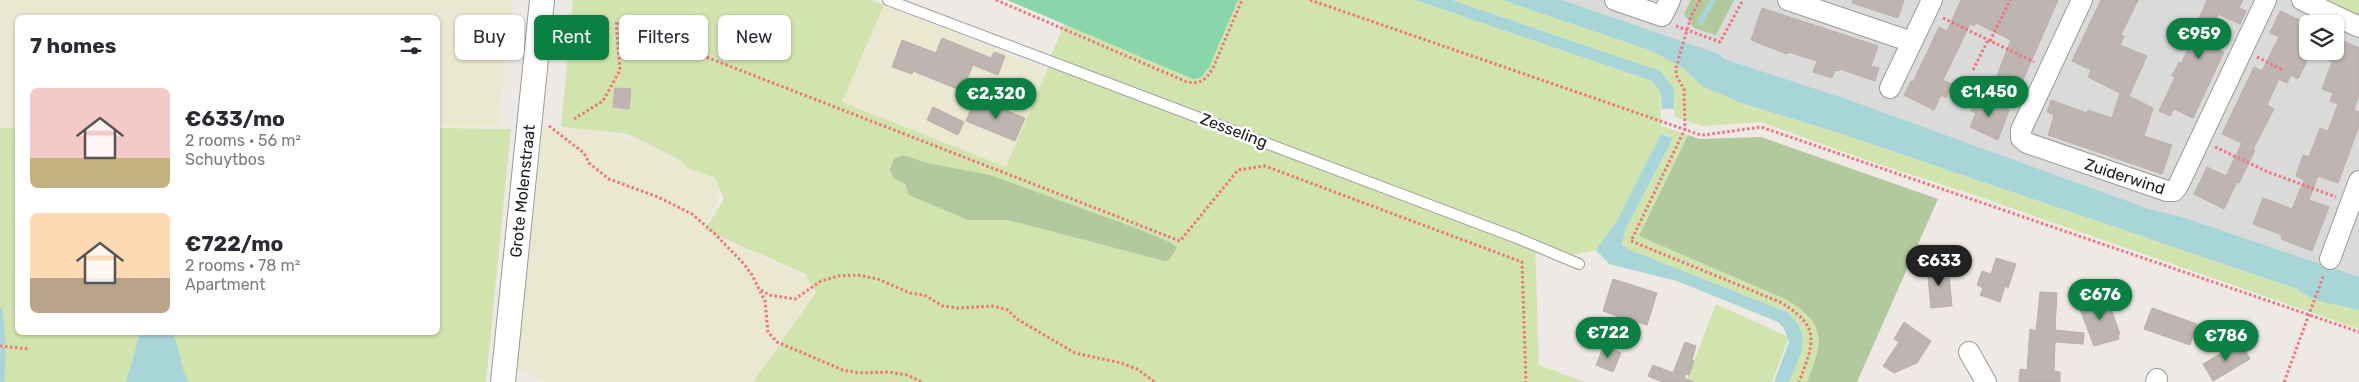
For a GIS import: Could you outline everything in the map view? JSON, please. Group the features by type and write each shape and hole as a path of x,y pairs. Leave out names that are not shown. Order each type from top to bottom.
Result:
{"street":[{"name":"Grote Molenstraat","path":"502,382 542,0"},
{"path":"1615,0 1666,8"},
{"path":"1788,0 1912,42"},
{"name":"Zuiderwind","path":"2082,0 2021,130 2021,138 2028,143 2167,191 2174,191 2178,186 2266,0"},
{"path":"2302,0 2359,27"},
{"path":"1890,88 1929,5"},
{"path":"2330,259 2355,196"},
{"path":"1969,352 1986,382"}],"lane":[{"name":"Zesseling","path":"888,0 1517,238 1579,264"}],"path":[{"path":"996,0 1187,82 1196,84 1207,78 1213,68 1242,0"},
{"path":"1310,0 1704,135 1761,127 2359,332"},
{"path":"1700,0 1691,16 1687,36 1676,68 1676,75 1684,89 1685,129 1630,241 1780,302 1798,313 1811,335 1812,346 1799,382"},
{"path":"1666,8 1666,23 1720,42 1743,0"},
{"path":"1973,70 2010,0"},
{"path":"1929,5 1989,40 2050,70"},
{"path":"574,118 604,101 620,70 616,22 1180,241 1238,170 1265,166 1522,262 1526,382"},
{"path":"542,120 584,153 589,163 609,179 658,197 692,214 714,233 744,264 759,289 765,301 768,332 777,342 843,370 859,373 888,372 907,374 922,382"},
{"path":"2200,140 2268,172 2355,196"},
{"path":"2284,382 2330,259"},
{"path":"759,289 769,295 795,299 822,281 839,276 858,275 878,279 910,293 924,295 943,306 958,308 994,306 1008,310 1017,319 1075,353 1121,363 1137,370 1155,382"},
{"path":"0,346 30,349"}],"shaded area":[{"path":"0,0 513,0 511,15 455,15 455,60 506,60 498,126 440,126 440,15 15,15 15,129 0,129"},
{"path":"1545,0 2359,0 2359,293"},
{"path":"881,4 1047,69 1006,167 842,102"},
{"path":"543,128 603,132 636,140 672,155 684,165 710,176 720,187 717,203 706,227 715,236 811,279 813,294 753,382 545,382 515,368"}],"green space":[{"path":"573,0 871,0 884,5 842,102 1006,167 1052,59 1197,113 1051,56 1067,17 1207,72 1238,0 1415,0 1652,81 1660,91 1661,126 1688,135 1640,236 1785,299 1799,308 1815,325 1818,334 1816,355 1807,382 1789,382 1801,354 1803,337 1795,321 1787,312 1630,250 1622,245 1625,230 1673,138 1661,134 1618,219 1596,250 1572,255 1535,242 1539,365 1585,382 753,382 816,292 805,274 705,230 724,199 715,178 688,168 675,157 628,134 561,127 567,60 609,60 609,15 572,15"},
{"path":"1007,0 1238,0 1209,68 1200,78 1193,79"},
{"path":"1452,0 1502,0 1649,50 1682,67 1702,86 1738,102 1842,134 2297,289 2319,301 2359,310 2359,329 1977,196 1860,158 1762,122 1703,126 1674,117 1675,100 1660,71"},
{"path":"1691,0 1734,0 1716,35 1694,28 1684,14"},
{"path":"2319,0 2359,0 2359,19"},
{"path":"0,128 15,128 15,335 440,335 440,128 511,129 486,382 0,382"},
{"path":"1688,135 1700,139 1761,137 1938,199 1857,382 1807,382 1816,356 1818,335 1809,317 1799,308 1785,299 1639,236"},
{"path":"903,155 927,163 990,175 1133,227 1170,242 1177,248 1169,260 1165,261 1008,220 968,220 909,195 905,184 894,178 890,170 894,159"},
{"path":"1716,304 1789,337 1772,382 1686,382"}],"water":[{"path":"1415,0 1452,0 1660,71 1674,88 1674,109 1662,109 1660,91 1652,81"},
{"path":"1502,0 1562,0 1719,54 1724,59 1849,100 2152,210 2182,217 2359,277 2359,310 2319,301 2297,289 1842,134 1738,102 1702,86 1682,67 1649,50"},
{"path":"1710,0 1716,0 1702,26 1697,22"},
{"path":"1661,134 1673,138 1625,230 1622,245 1630,250 1787,312 1795,321 1803,337 1801,354 1789,382 1774,382 1789,342 1784,328 1778,322 1677,281 1609,264 1596,250 1618,219"},
{"path":"139,335 173,335 183,370 189,382 126,382"}],"building":[{"path":"1853,0 1904,0 1898,18 1852,3"},
{"path":"1961,0 2058,0 2019,89 1996,78 2011,40 1976,23 1974,26 1970,24 1943,80 1952,84 1946,98 1941,95 1934,110 1904,95 1911,81 1913,82 1939,27 1947,31"},
{"path":"2101,0 2138,0 2121,35 2124,36 2120,45 2147,56 2129,96 2153,108 2144,136 2172,145 2162,174 2048,135 2054,115 2047,112 2051,100 2087,113 2088,110 2112,118 2120,93 2088,77 2091,70 2072,61"},
{"path":"2207,0 2243,0 2239,8 2246,11 2240,24 2218,14 2205,43 2224,52 2193,118 2174,109 2170,116 2159,111 2175,77 2172,76 2179,62 2181,64 2193,38 2191,37"},
{"path":"1762,8 1878,46 1871,66 1879,68 1875,81 1840,69 1839,71 1835,70 1832,78 1813,72 1817,61 1788,52 1787,54 1751,40"},
{"path":"2280,11 2299,20 2299,60 2308,60 2298,79 2291,75 2287,83 2279,79 2267,105 2274,109 2253,149 2255,150 2239,183 2237,182 2224,209 2194,194 2207,167 2226,176 2242,143 2222,134 2254,67 2262,71 2279,37 2270,33"},
{"path":"942,38 991,58 994,52 1005,56 998,75 973,65 962,91 913,71 912,74 892,67 902,40 936,53"},
{"path":"2344,41 2359,48 2359,95 2354,110 2359,112 2359,126 2338,183 2318,176 2309,200 2329,207 2312,251 2281,239 2282,235 2253,224 2263,198 2292,209 2304,180 2296,176 2303,155 2309,157 2320,128 2328,131 2338,104 2330,101 2333,93 2322,89 2332,62 2328,60 2344,60"},
{"path":"615,88 631,89 629,109 613,107"},
{"path":"1978,96 2009,110 1998,140 1970,127 1976,113 1971,111"},
{"path":"976,98 1025,118 1015,141 966,121"},
{"path":"933,107 964,122 958,135 927,120"},
{"path":"1996,258 2016,264 2008,288 2005,286 2000,302 1980,295 1983,288 1977,285 1982,271 1991,274"},
{"path":"1948,266 1952,306 1931,308 1927,268"},
{"path":"1613,279 1657,293 1647,325 1631,320 1626,333 1611,328 1617,316 1603,311"},
{"path":"2040,292 2057,293 2055,330 2084,333 2083,344 2055,342 2054,371 2060,372 2060,382 2019,382 2020,369 2027,370 2030,329 2036,331"},
{"path":"2105,292 2120,334 2118,335 2119,339 2094,346 2080,309 2094,301 2092,297"},
{"path":"2152,308 2197,324 2190,345 2144,329"},
{"path":"1904,322 1931,341 1917,363 1894,373 1883,366 1899,342 1894,339"},
{"path":"1685,342 1696,346 1692,360 1694,361 1689,375 1686,374 1684,378 1694,382 1662,382 1648,376 1653,365 1673,373"},
{"path":"2240,342 2250,359 2213,381 2203,364"},
{"path":"1604,345 1621,353 1613,372 1596,365"}],"waterway":[{"path":"0,310 3,343"},
{"path":"2,382 3,349"}]}
